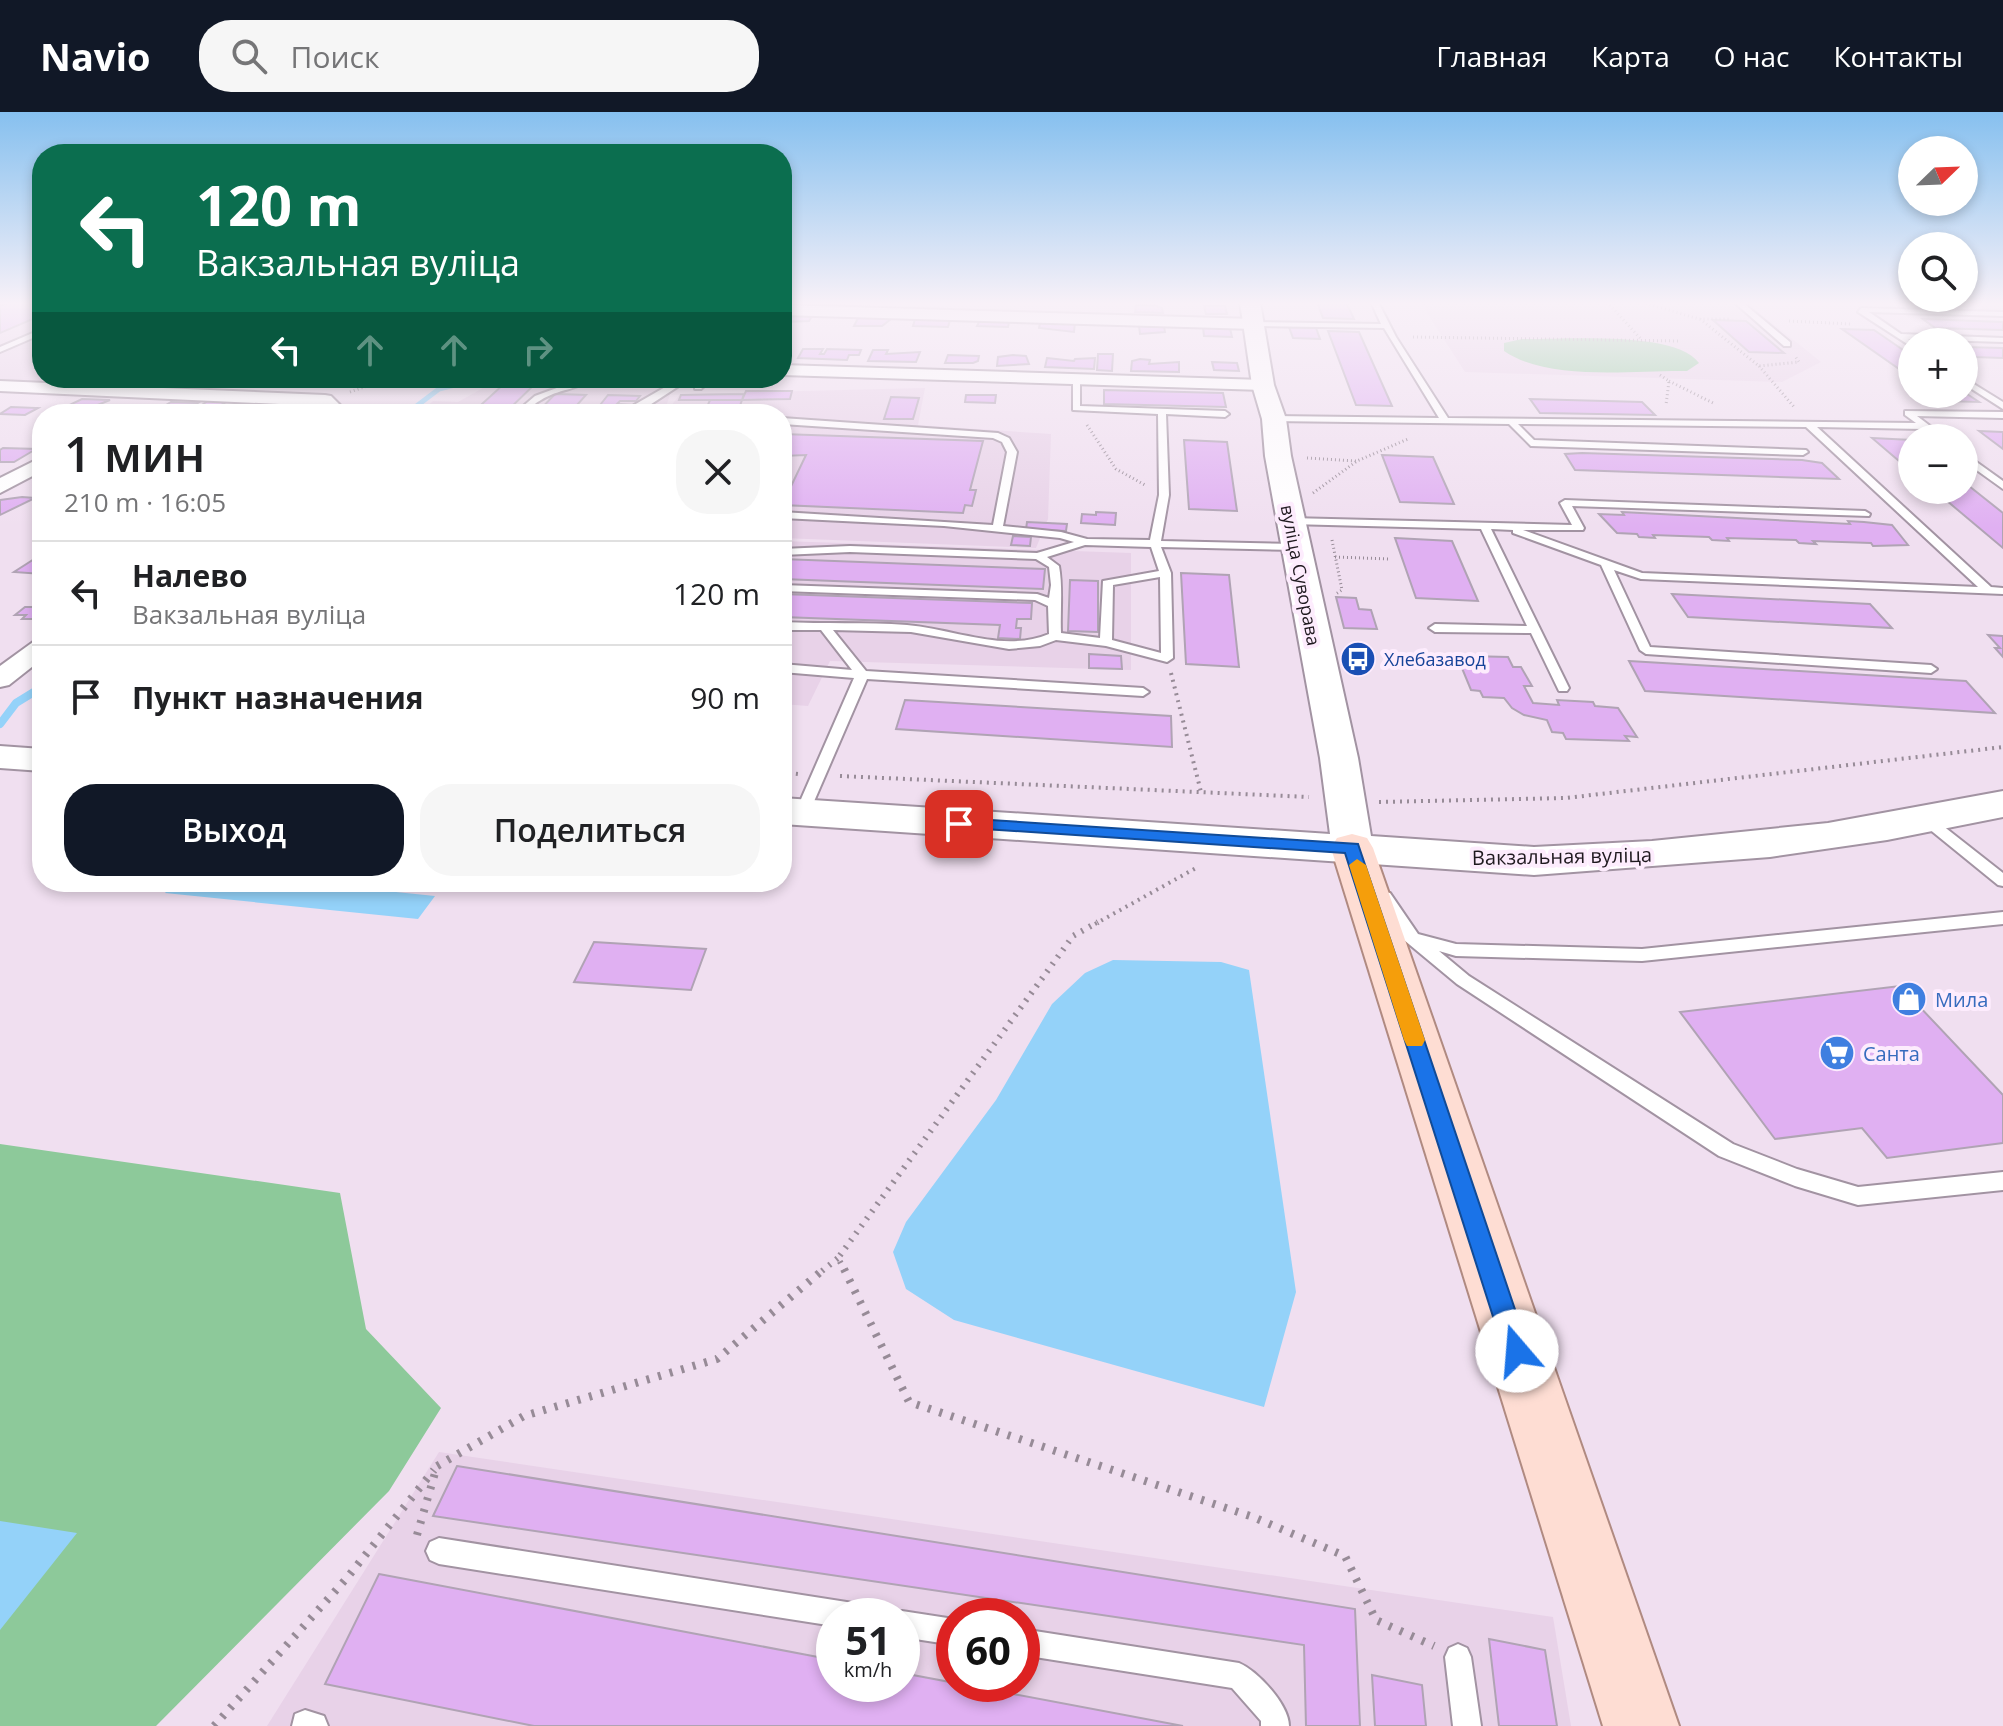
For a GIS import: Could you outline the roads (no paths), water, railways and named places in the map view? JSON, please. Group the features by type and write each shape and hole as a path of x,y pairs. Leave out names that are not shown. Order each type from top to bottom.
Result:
{"main road":[{"name":"вуліца Суворава","path":"1262,377 1274,419 1278,456 1348,824"},
{"name":"Вакзальная вуліца","path":"792,812 1242,842 1348,824 1464,859 1534,861 1777,844 1928,821 2003,804"},
{"path":"1348,824 1641,1726"}],"street":[{"path":"1021,377 1263,385"},
{"path":"2,387 325,400 330,404"},
{"path":"147,404 176,388"},
{"path":"0,487 32,469"},
{"path":"0,679 32,655"}],"lane":[{"path":"1418,377 1446,422"},
{"path":"1076,379 1076,408 1225,414"},
{"path":"527,404 548,390 560,388"},
{"path":"642,404 670,388"},
{"path":"1978,389 2002,405"},
{"path":"792,626 928,631 1010,646 1040,644 1055,636 1106,642 1167,658 1165,573 1155,544 1164,495 1162,412"},
{"path":"1923,424 1908,413 2003,415"},
{"path":"1274,419 1513,424 1898,426"},
{"path":"792,422 995,435 1006,440 1012,452 997,529"},
{"path":"1513,424 1531,443 1803,452"},
{"path":"1809,425 1989,591"},
{"path":"1978,467 2003,486"},
{"path":"792,516 997,529 1061,535 1084,542 1155,544 1292,526 1579,528 1565,503 1865,514"},
{"path":"1484,525 1563,688"},
{"path":"1505,526 1641,576 2003,591"},
{"path":"792,552 850,549 1038,556 1084,542"},
{"path":"1038,556 1054,566 1057,585 1055,636"},
{"path":"1606,564 1646,650 1931,669"},
{"path":"1106,642 1107,583 1165,573"},
{"path":"792,588 1037,597 1054,604"},
{"path":"825,628 862,675"},
{"path":"1435,628 1534,630"},
{"path":"792,669 1143,692"},
{"path":"792,812 818,775 862,675"},
{"path":"1928,821 2003,881"},
{"path":"1348,824 1410,936 1463,980 1726,1150 1795,1177 1858,1196 2003,1181"},
{"path":"1410,936 1456,950 1642,955 2003,918"},
{"path":"439,1551 816,1610"},
{"path":"1040,1645 1239,1676 1275,1716 1275,1726"},
{"path":"1458,1657 1467,1726"}],"water":[{"path":"396,892 435,896 418,919 165,893"},
{"path":"1113,960 1221,962 1249,970 1296,1292 1264,1407 954,1320 906,1289 893,1252 906,1222 996,1100 1052,1004 1085,973"},
{"path":"0,1521 77,1533 0,1630"}],"waterway":[{"path":"419,404 443,388"},
{"path":"0,724 16,703 32,693"}],"place":[{"name":"Хлебазавод","path":"1358,659"},
{"name":"Мила","path":"1909,999"},
{"name":"Санта","path":"1837,1053"}]}
